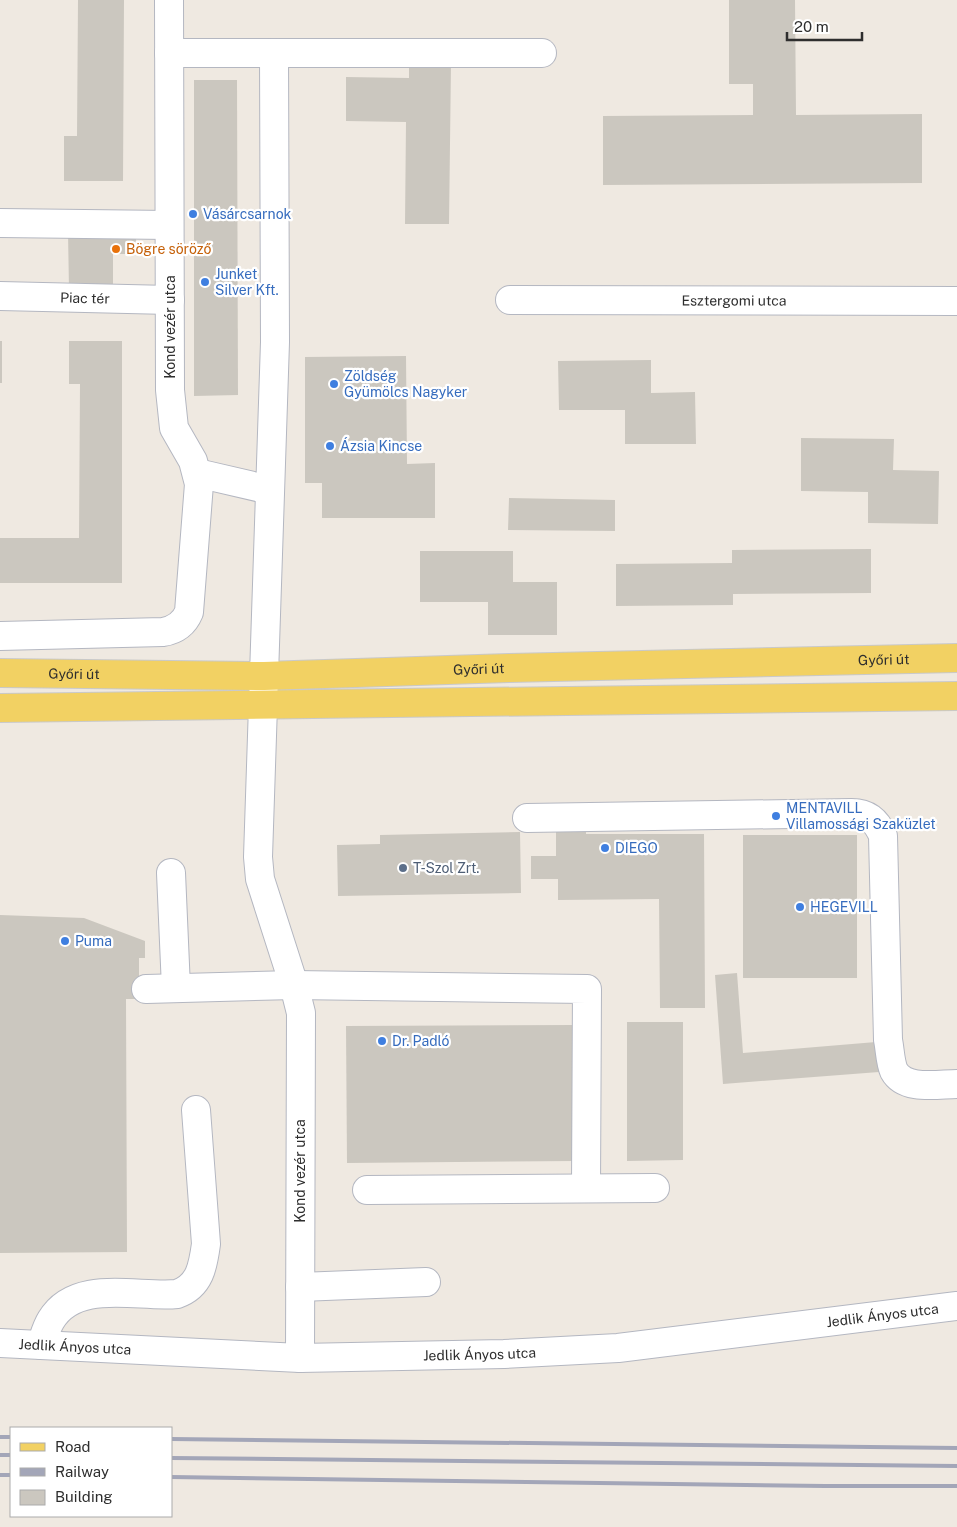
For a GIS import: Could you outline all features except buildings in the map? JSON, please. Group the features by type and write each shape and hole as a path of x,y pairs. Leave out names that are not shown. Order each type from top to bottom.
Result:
{"main road":[{"name":"Győri út","path":"0,673 264,676 509,668 957,658"},
{"path":"0,708 957,696"}],"street":[{"name":"Kond vezér utca","path":"0,636 162,632 177,627 185,620 189,612 198,484 197,473 191,456 174,428 170,390 169,0"},
{"path":"169,52 542,53"},
{"name":"Kond vezér utca","path":"274,53 276,289 258,857 260,879 301,1013 300,1358"},
{"path":"0,223 169,225"},
{"name":"Piac tér","path":"0,296 170,300"},
{"name":"Esztergomi utca","path":"510,300 957,301"},
{"path":"197,473 270,490"},
{"path":"527,818 852,813 861,813 868,816 875,822 883,836 888,1040 894,1070 902,1079 913,1084 957,1084"},
{"path":"171,873 176,988"},
{"path":"146,989 294,985 588,989 586,1188"},
{"path":"41,1345 52,1318 62,1306 72,1299 97,1293 178,1294 193,1286 204,1263 206,1244 196,1110"},
{"path":"367,1190 655,1188"},
{"path":"300,1287 426,1282"},
{"name":"Jedlik Ányos utca","path":"0,1344 300,1358 504,1354 618,1348 957,1306"}],"railway":[{"path":"0,1437 10,1437"},
{"path":"172,1439 957,1448"},
{"path":"0,1455 10,1455"},
{"path":"172,1458 957,1466"},
{"path":"0,1475 10,1475"},
{"path":"172,1477 825,1486 957,1486"}],"place":[{"name":"Vásárcsarnok","path":"193,214"},
{"name":"Bögre söröző","path":"116,249"},
{"name":"Junket Silver Kft.","path":"205,282"},
{"name":"Zöldség Gyümölcs Nagyker","path":"334,384"},
{"name":"Ázsia Kincse","path":"330,446"},
{"name":"MENTAVILL Villamossági Szaküzlet","path":"776,816"},
{"name":"DIEGO","path":"605,848"},
{"name":"T-Szol Zrt.","path":"403,868"},
{"name":"HEGEVILL","path":"800,907"},
{"name":"Puma","path":"65,941"},
{"name":"Dr. Padló","path":"382,1041"}]}
